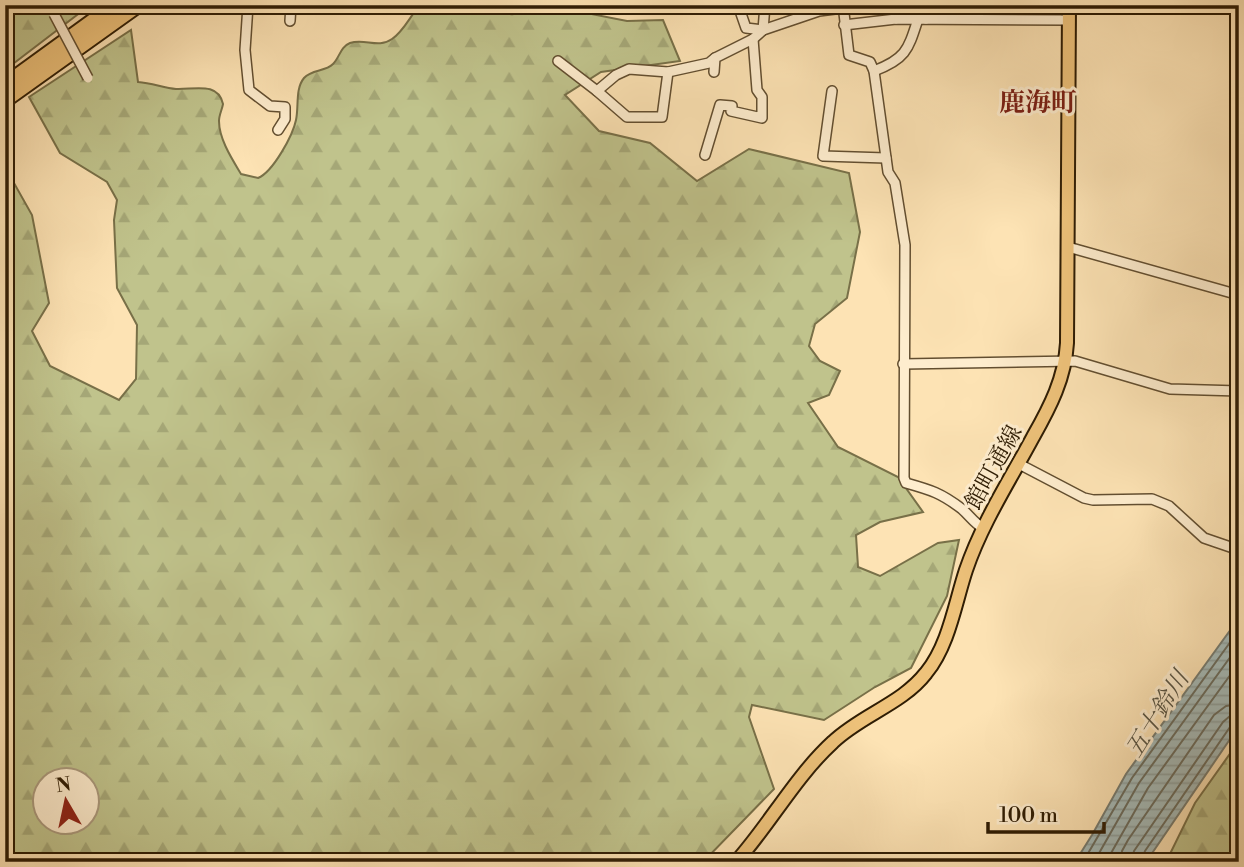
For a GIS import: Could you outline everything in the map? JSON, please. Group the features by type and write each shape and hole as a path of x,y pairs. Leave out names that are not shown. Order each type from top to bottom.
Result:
{"highway":[{"path":"5,85 115,5"},
{"path":"5,100 138,5"}],"main road":[{"name":"館町通線","path":"736,862 761,834 805,773 830,744 860,721 901,697 927,672 945,635 966,569 983,528 1051,405 1066,361 1070,216 1069,5"}],"street":[{"path":"248,5 245,50 249,90 270,106 285,107 285,119 278,130"},
{"path":"290,21 291,5"},
{"path":"738,5 746,28 763,30"},
{"path":"763,30 765,5"},
{"path":"895,5 896,19"},
{"path":"874,71 895,63 908,50 922,19 932,5"},
{"path":"597,90 616,75 629,69 668,72 709,63 753,39 763,30 819,11 843,7 849,55 870,62 874,71 888,172 895,183 905,245 906,484 938,491 983,528"},
{"path":"54,14 88,78"},
{"path":"844,24 896,19 1069,20"},
{"path":"705,155 720,105 732,106 731,111 762,118 762,97 757,90 753,39"},
{"path":"714,72 716,58"},
{"path":"558,61 627,117 662,117 668,72"},
{"path":"832,91 823,156 886,159"},
{"path":"1068,247 1239,295"},
{"path":"904,364 1075,361 1170,389 1239,391"},
{"path":"1019,464 1093,500 1152,499 1169,506 1204,538 1239,550"}],"green space":[{"path":"5,5 90,5 5,70"},
{"path":"420,5 503,5 513,14 526,5 585,5 586,13 627,21 663,20 680,61 601,72 565,95 599,131 650,143 697,181 749,149 849,173 860,232 847,298 815,324 809,346 820,361 840,371 829,395 808,403 838,447 898,477 923,512 880,522 856,535 858,567 880,576 938,543 959,540 947,596 911,668 875,687 824,720 752,705 749,717 774,789 703,862 5,862 5,167 32,215 49,303 32,331 50,366 119,400 136,379 137,325 117,288 114,220 117,200 107,182 60,153 29,97 131,30 138,82 176,89 204,88 216,92 223,104 219,121 227,149 241,174 258,178 270,169 291,135 296,120 299,87 304,78 330,67 350,43 387,42 400,32"},
{"path":"1239,741 1239,862 1166,862 1195,803"}],"water":[{"name":"五十鈴川","path":"1239,618 1239,726 1146,862 1075,862 1126,774"}],"district":[{"name":"鹿海町","path":"1038,102"}]}
